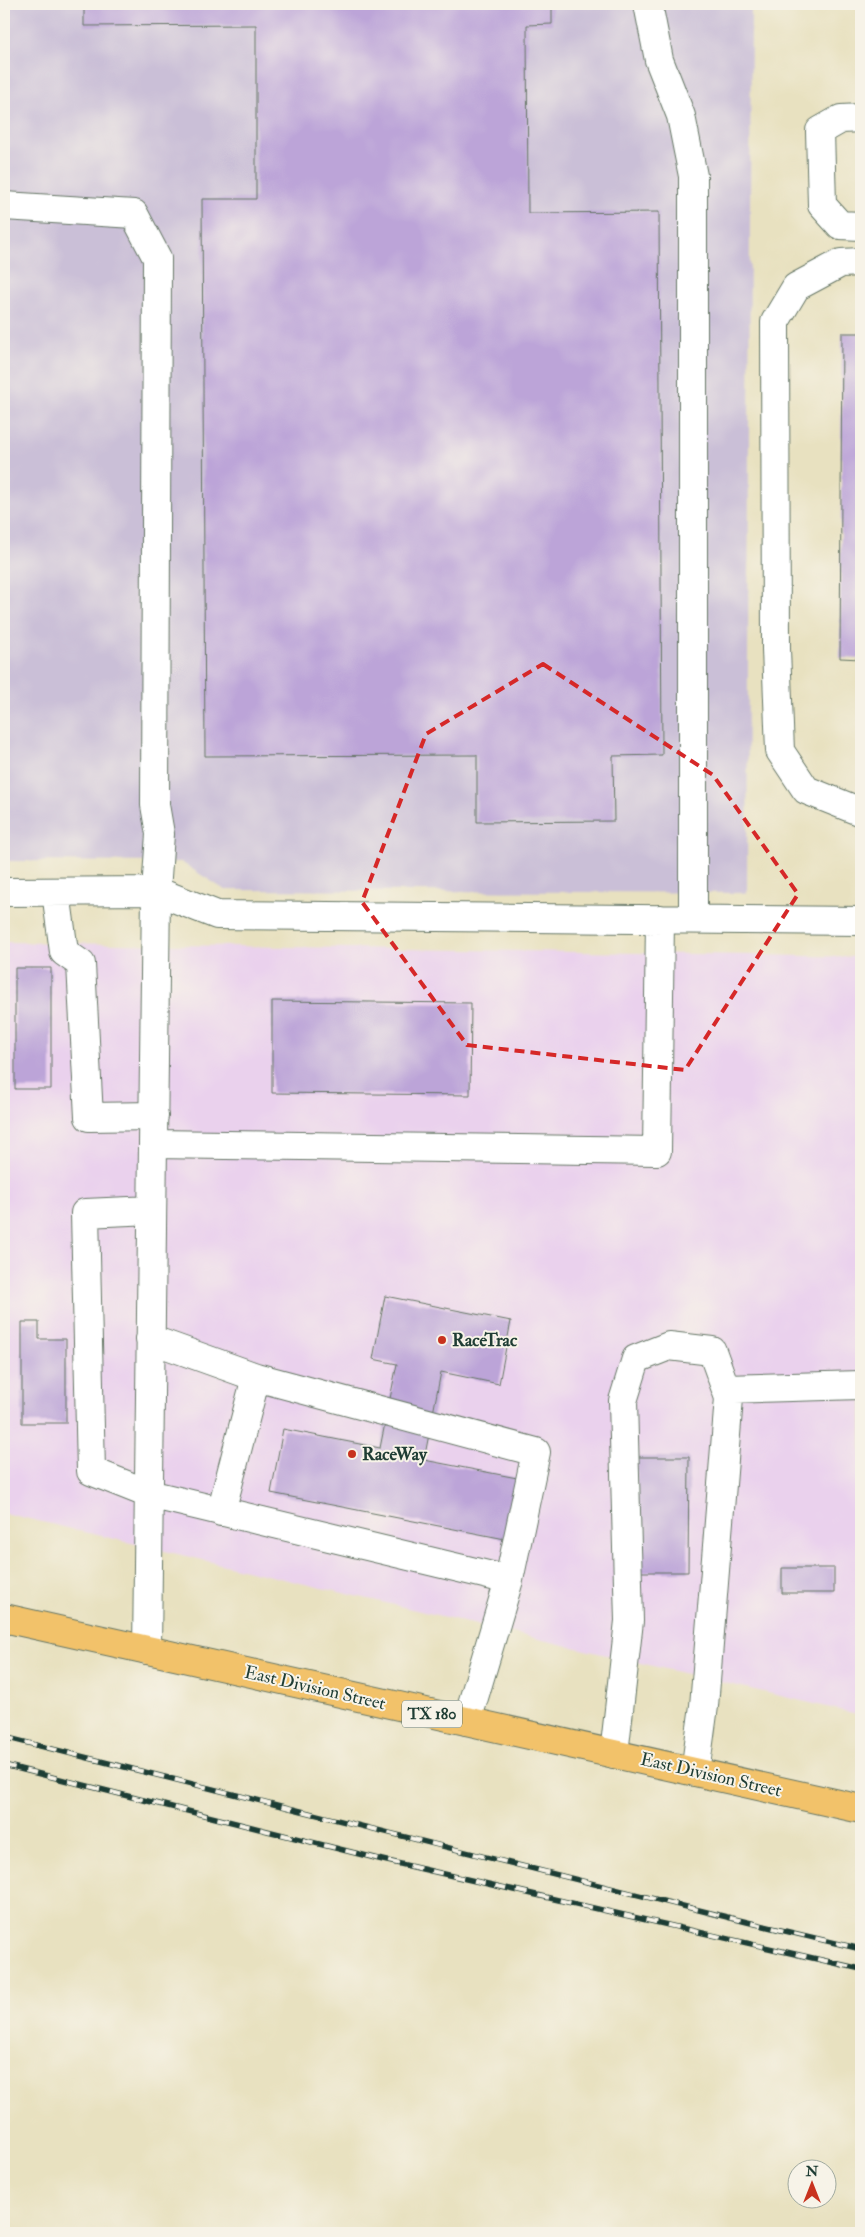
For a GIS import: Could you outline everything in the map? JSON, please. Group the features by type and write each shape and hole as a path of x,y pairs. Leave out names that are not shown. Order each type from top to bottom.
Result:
{"main road":[{"name":"East Division Street","path":"4,1618 861,1809"}],"street":[{"path":"648,4 659,60 681,116 693,176 693,919"},
{"path":"861,118 841,119 820,131 822,205 840,225 861,226"},
{"path":"4,206 134,214 157,258 156,805 160,834 156,891 147,1650"},
{"path":"861,262 841,263 796,287 775,322 776,649 780,751 806,790 861,812"},
{"path":"4,892 156,891 217,915 861,920"},
{"path":"56,892 64,952 81,964 88,1117 154,1116"},
{"path":"153,1144 657,1151 660,919"},
{"path":"152,1210 85,1213 91,1470 149,1494 509,1580"},
{"path":"150,1339 256,1377 536,1452 509,1580 466,1721"},
{"path":"614,1754 629,1622 622,1401 636,1359 669,1346 712,1351 729,1398 704,1706 694,1772"},
{"path":"221,1512 256,1377"},
{"path":"726,1389 861,1385"}],"highlighted area":[{"path":"543,664 713,775 798,894 685,1070 467,1045 362,902 426,734"}],"shaded area":[{"path":"4,4 751,4 747,893 225,890 181,862 4,861"},
{"path":"4,942 861,957 861,1715 4,1513"}],"building":[{"path":"84,4 552,4 552,24 527,25 528,213 659,212 662,755 613,756 614,821 477,822 477,755 205,756 202,199 256,199 256,25 84,26"},
{"path":"842,333 861,333 861,659 840,658"},
{"path":"15,968 51,968 51,1089 15,1089"},
{"path":"272,1001 471,1003 470,1095 272,1093"},
{"name":"RaceWay","path":"385,1296 511,1321 499,1384 441,1372 424,1460 517,1478 505,1539 271,1493 283,1429 380,1448 397,1364 373,1359"},
{"path":"22,1322 39,1322 39,1339 66,1339 66,1423 22,1423"},
{"path":"637,1457 689,1457 688,1572 636,1572"},
{"path":"782,1568 834,1568 834,1593 782,1593"}],"railway":[{"path":"4,1737 861,1949"},
{"path":"4,1765 383,1860 861,1969"}],"place":[{"name":"RaceTrac","path":"442,1340"},
{"name":"RaceWay","path":"352,1454"}]}
